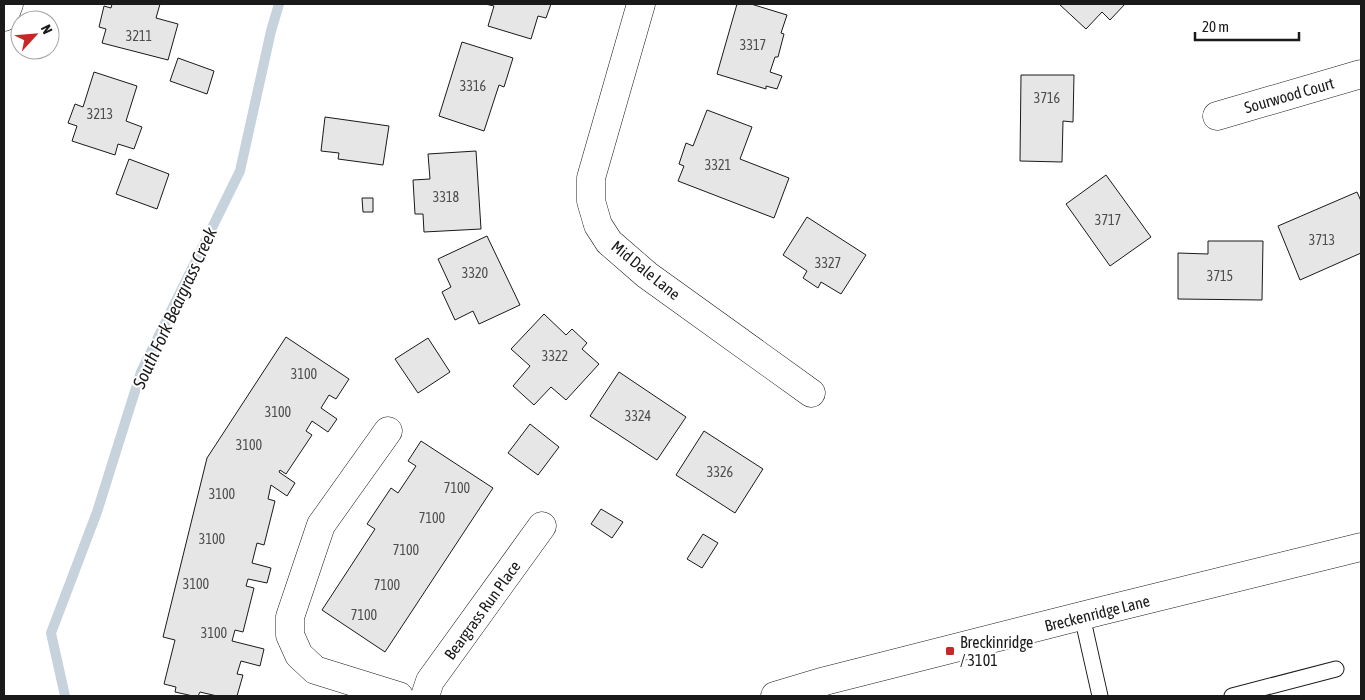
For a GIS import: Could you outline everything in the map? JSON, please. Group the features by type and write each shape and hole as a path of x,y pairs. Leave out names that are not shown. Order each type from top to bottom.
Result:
{"street":[{"path":"4,17 8,4"},
{"name":"Mid Dale Lane","path":"641,4 591,178 591,201 598,225 609,242 647,274 811,393"},
{"name":"Sourwood Court","path":"1217,116 1361,74"},
{"path":"388,430 321,525 290,617 290,634 298,655 315,670 399,696"},
{"name":"Beargrass Run Place","path":"425,696 430,681 542,526"},
{"name":"Breckenridge Lane","path":"775,696 1082,616 1361,547"}],"lane":[{"path":"1082,616 1100,696"},
{"path":"1232,696 1336,669"}],"building":[{"path":"112,4 160,4 156,18 178,24 168,60 102,43 106,29 99,27 104,6 111,8"},
{"path":"485,4 551,4 546,18 538,16 531,39 488,26 494,6"},
{"path":"737,4 751,4 787,15 781,33 784,34 778,57 775,57 770,72 782,76 777,89 766,86 766,89 717,74"},
{"path":"1059,4 1125,4 1110,20 1102,12 1086,29"},
{"path":"462,42 513,58 504,87 499,85 484,131 439,116"},
{"path":"178,58 214,71 207,94 170,81"},
{"path":"94,72 137,86 126,121 142,127 134,149 118,144 115,155 72,141 77,126 68,123 75,104 83,107"},
{"path":"1021,75 1074,75 1073,122 1063,121 1062,162 1020,161"},
{"path":"707,110 752,127 740,159 789,178 774,218 678,181 684,166 679,164 686,143 693,146"},
{"path":"325,117 389,126 383,165 338,159 339,153 321,151"},
{"path":"476,151 481,229 424,232 423,214 415,214 413,180 430,179 428,154"},
{"path":"129,159 169,174 157,209 116,194"},
{"path":"1106,175 1151,237 1110,266 1066,204"},
{"path":"1357,192 1361,201 1361,253 1300,280 1278,226"},
{"path":"362,198 373,198 373,212 363,212"},
{"path":"807,217 866,255 841,294 821,282 818,288 803,278 807,271 783,255"},
{"path":"487,236 520,305 479,324 473,311 455,320 442,292 451,287 438,259"},
{"path":"1208,241 1263,241 1262,300 1178,299 1178,253 1208,254"},
{"path":"544,314 566,335 572,329 587,343 582,349 599,364 566,400 551,387 534,405 513,386 530,366 511,349"},
{"path":"286,337 349,379 336,399 329,395 321,408 337,419 328,432 312,421 306,431 312,435 286,474 280,470 279,472 295,483 287,496 271,485 268,499 275,501 264,545 257,543 252,563 271,568 267,583 248,579 246,586 254,588 243,632 235,630 232,641 264,649 260,666 241,661 237,674 243,675 237,696 217,696 200,692 198,696 193,696 175,692 176,687 164,684 175,640 163,637 207,458"},
{"path":"428,338 450,372 418,393 395,359"},
{"path":"619,372 686,417 657,460 590,416"},
{"path":"530,424 559,447 538,475 508,453"},
{"path":"704,431 763,469 735,513 676,475"},
{"path":"421,441 493,488 385,652 322,610 375,529 367,524 391,488 398,493 416,466 408,461"},
{"path":"601,509 623,522 612,538 591,524"},
{"path":"703,534 718,543 702,568 687,559"}],"waterway":[{"name":"South Fork Beargrass Creek","path":"65,696 51,633 97,512 141,372 240,171 271,31 279,4"}],"place":[{"name":"Breckinridge / 3101","path":"950,651"}]}
